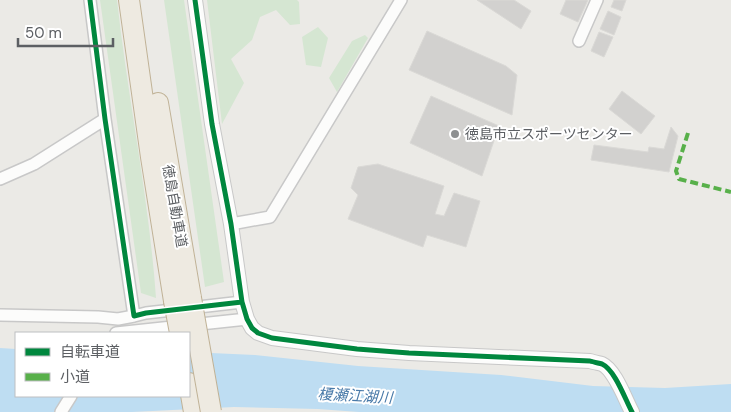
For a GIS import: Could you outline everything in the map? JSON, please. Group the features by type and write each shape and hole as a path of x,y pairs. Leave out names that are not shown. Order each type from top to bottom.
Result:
{"highway":[{"name":"徳島自動車道","path":"129,0 151,157 183,300 211,412"},
{"name":"徳島自動車道","path":"142,0 166,155 183,300 180,332"},
{"path":"190,389 194,412"}],"street":[{"path":"90,0 105,119 134,316"},
{"path":"196,0 212,124 231,224 242,302 247,319 258,333 272,338 409,353 590,361 602,364 608,369 632,412"},
{"path":"231,224 270,217 401,0"},
{"path":"579,41 598,0"},
{"path":"0,179 34,164 105,119"},
{"path":"0,315 118,319 146,313 242,302"},
{"path":"125,332 247,319"},
{"path":"61,412 70,397"}],"green space":[{"path":"100,0 117,0 153,261 156,298 141,293"},
{"path":"164,0 184,0 224,282 205,287"},
{"path":"207,0 297,0 299,2 300,24 290,25 276,10 260,17 252,40 231,59 244,83 222,124"},
{"path":"318,27 328,38 321,67 306,65 302,37"},
{"path":"365,35 368,38 337,92 329,78 352,41"}],"water":[{"name":"榎瀬江湖川","path":"0,348 15,349 15,397 190,397 190,352 255,355 358,366 501,375 593,386 665,388 731,384 731,412 359,412 234,407 132,412 0,412"}],"building":[{"path":"477,0 514,0 531,11 521,29"},
{"path":"566,0 588,0 578,22 560,14"},
{"path":"614,0 626,0 622,11 611,7"},
{"path":"608,11 621,17 614,35 600,29"},
{"path":"427,31 506,66 517,75 512,115 409,70"},
{"path":"599,32 613,37 604,57 591,51"},
{"path":"622,91 655,116 641,134 609,109"},
{"name":"徳島市立スポーツセンター","path":"431,96 499,126 482,176 410,143"},
{"path":"671,127 678,136 669,172 591,160 594,145 648,152 649,147 664,149"},
{"path":"378,164 444,186 435,214 444,216 454,193 480,201 466,247 427,235 423,247 348,219 358,195 351,188 358,167"}],"marked path":[{"path":"688,133 676,171 679,179 731,192"}],"cycle path":[{"path":"90,0 105,119 134,316 242,302"},
{"path":"195,0 212,124 231,224 242,302 252,328 258,333 272,338 357,349 590,361 607,367 619,385 632,412"}],"place":[{"name":"徳島市立スポーツセンター","path":"455,134"}]}
